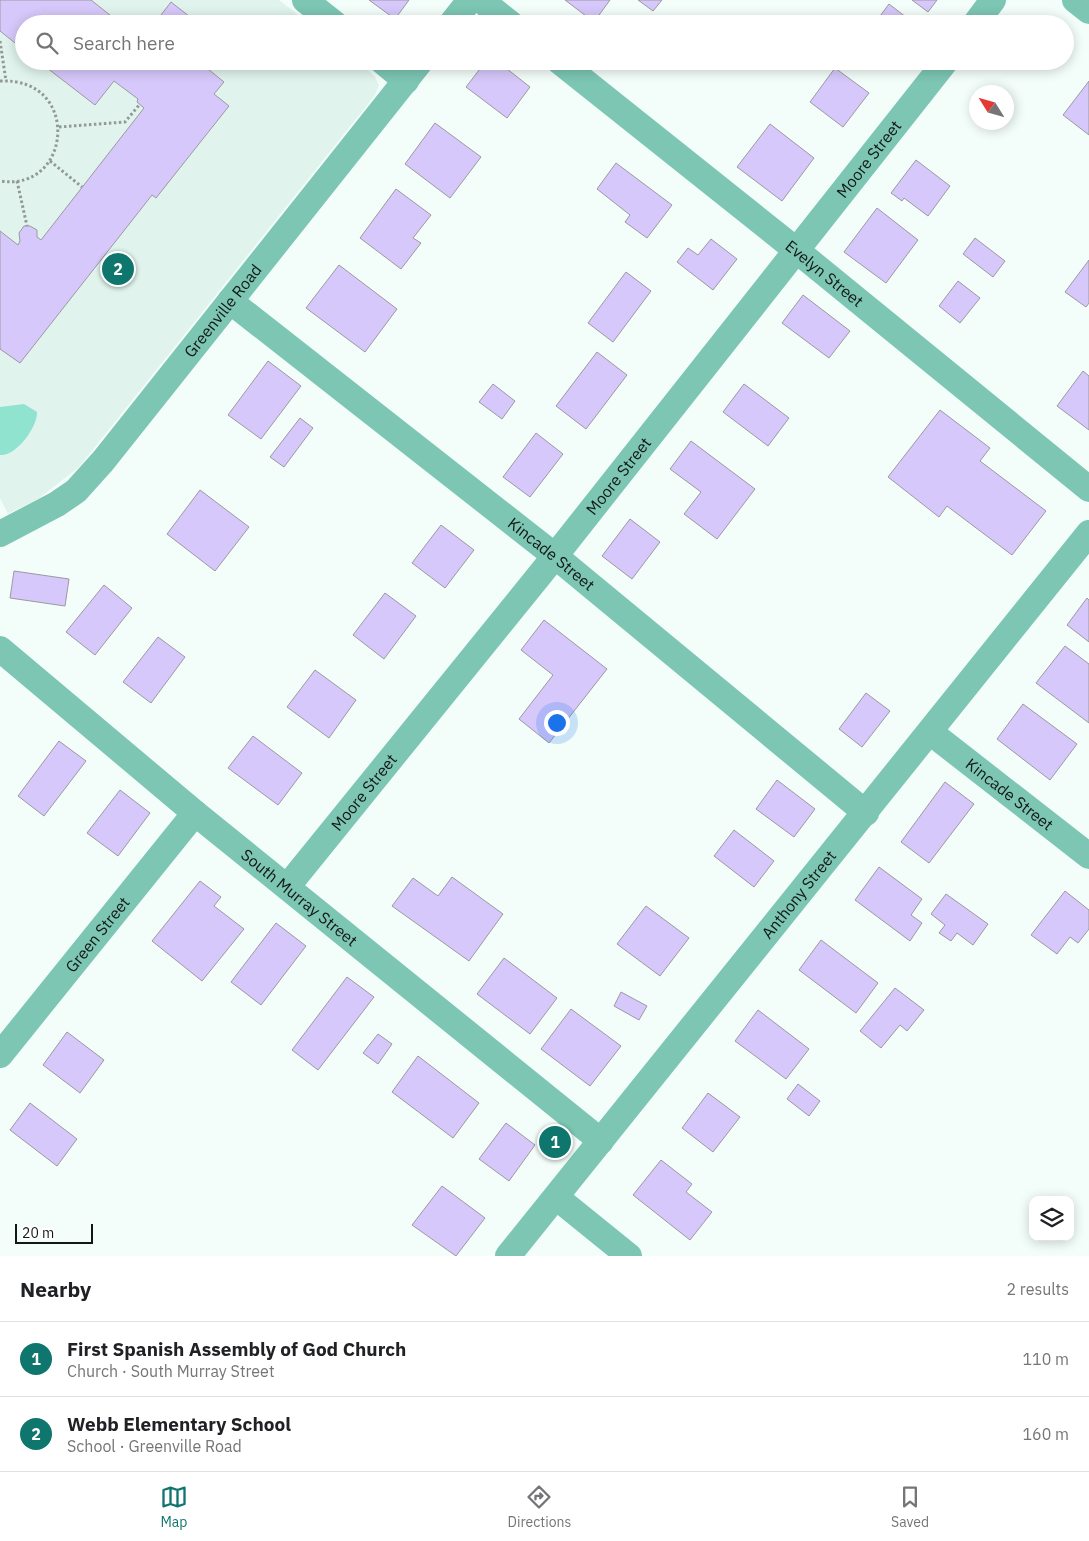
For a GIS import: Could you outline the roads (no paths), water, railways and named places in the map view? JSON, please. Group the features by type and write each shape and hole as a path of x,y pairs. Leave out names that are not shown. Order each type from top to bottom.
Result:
{"street":[{"path":"305,0 324,15"},
{"path":"458,15 470,0"},
{"path":"481,0 500,15"},
{"path":"982,15 993,0"},
{"path":"1075,0 1089,11"},
{"name":"Evelyn Street","path":"570,70 796,250 1089,489"},
{"name":"Moore Street","path":"286,887 555,556 939,70"},
{"name":"Greenville Road","path":"0,534 57,504 76,491 103,461 414,71"},
{"name":"Kincade Street","path":"230,301 555,556 866,813"},
{"name":"Anthony Street","path":"508,1256 866,813 1089,533"},
{"name":"South Murray Street","path":"0,649 195,813 601,1141"},
{"name":"Kincade Street","path":"930,732 1089,856"},
{"name":"Green Street","path":"0,1055 195,813"},
{"path":"556,1197 629,1256"}],"place":[{"name":"Webb Elementary School","path":"118,269"},
{"name":"First Spanish Assembly of God Church","path":"555,1142"}]}
